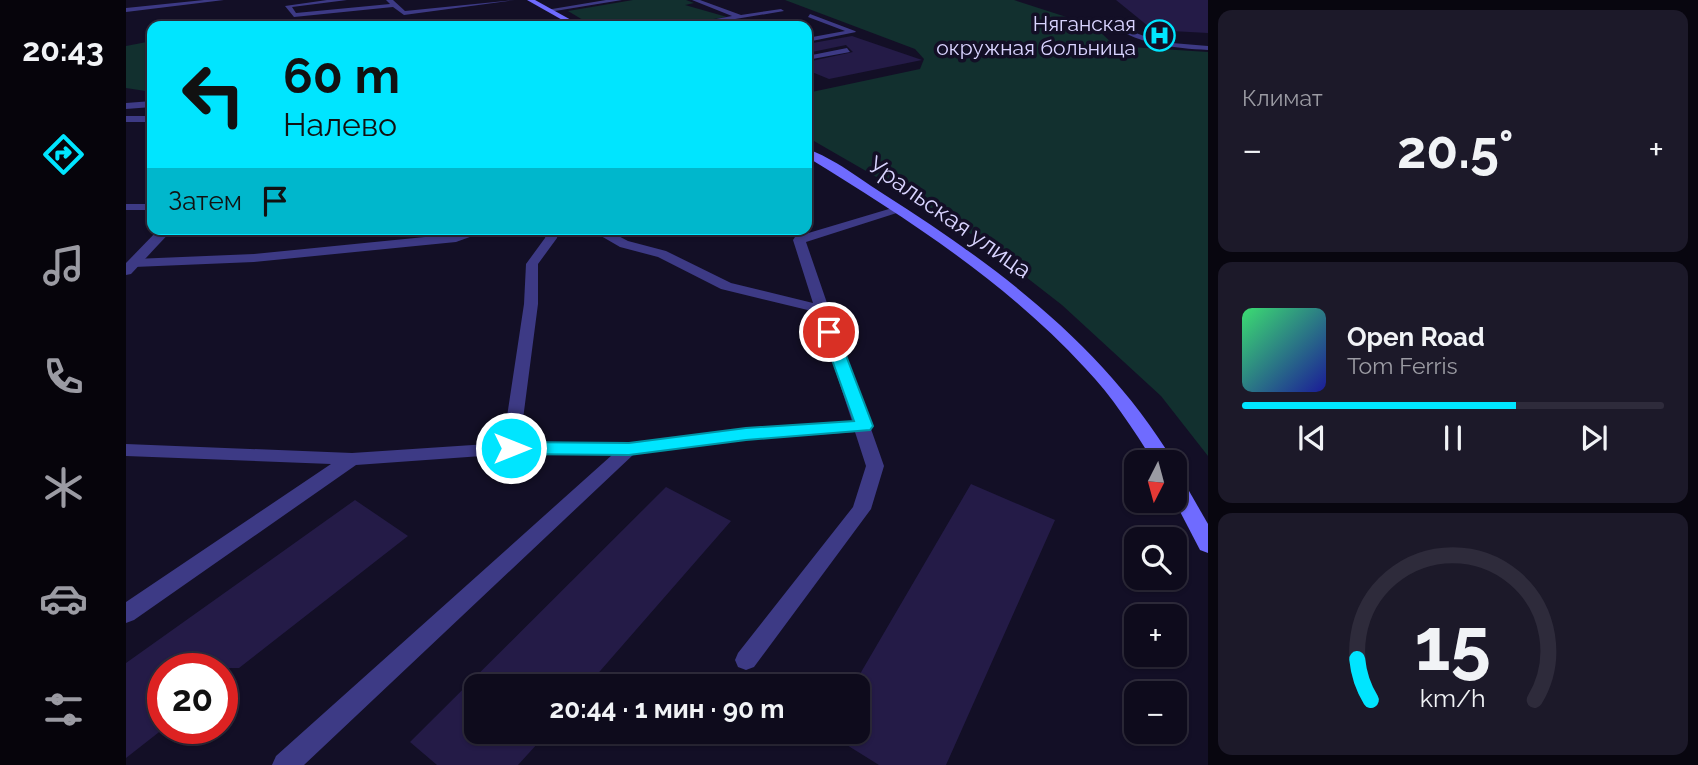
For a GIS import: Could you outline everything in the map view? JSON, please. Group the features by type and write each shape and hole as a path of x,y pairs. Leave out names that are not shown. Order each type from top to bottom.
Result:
{"street":[{"path":"530,0 569,21"},
{"name":"Уральская улица","path":"812,155 899,209 978,263 1065,337 1105,378 1156,450"},
{"path":"130,267 161,235"},
{"path":"1187,506 1208,544"}],"lane":[{"path":"126,9 221,0"},
{"path":"344,0 288,6 294,15 391,2 404,13 512,0"},
{"path":"549,10 619,0"},
{"path":"695,0 740,17"},
{"path":"716,21 780,11"},
{"path":"810,16 853,32 812,39"},
{"path":"1114,25 1133,38 1156,45 1208,48"},
{"path":"812,57 847,50"},
{"path":"126,106 147,104"},
{"path":"126,119 147,119"},
{"path":"126,207 147,207"},
{"path":"746,660 862,509 875,466 864,426 821,309 800,240 899,209"},
{"path":"130,267 254,258 467,235"},
{"path":"511,448 531,304 532,264 552,235"},
{"path":"607,235 624,244 662,254 726,286 821,309"},
{"path":"126,450 352,459 511,448 629,449 746,434 864,426"},
{"path":"285,765 629,449"},
{"path":"126,614 352,459"}],"green space":[{"path":"633,0 686,0 694,3 685,5 727,17 700,21 585,21 568,11"},
{"path":"785,0 1014,0 1096,28 1115,46 1208,52 1208,456 1161,396 1062,305 958,224 812,140 812,92 920,69 924,59 915,49"},
{"path":"147,42 147,91 126,88 126,46"}],"building":[{"path":"1116,0 1208,0 1208,33 1153,30"},
{"path":"852,36 922,60 829,79 812,72 812,61 853,52 846,45 812,52 812,43"},
{"path":"971,484 1055,520 946,765 879,765 845,744 870,744 870,674 860,674"},
{"path":"666,487 731,521 597,674 478,674"},
{"path":"355,500 408,536 239,668 238,653 147,653 147,742 126,758 126,663"},
{"path":"464,688 464,744 537,744 518,765 437,765 410,742"}],"place":[{"name":"Няганская окружная больница","path":"1159,35"}],"route":[{"path":"511,448 629,449 746,434 864,426 829,332"}]}
